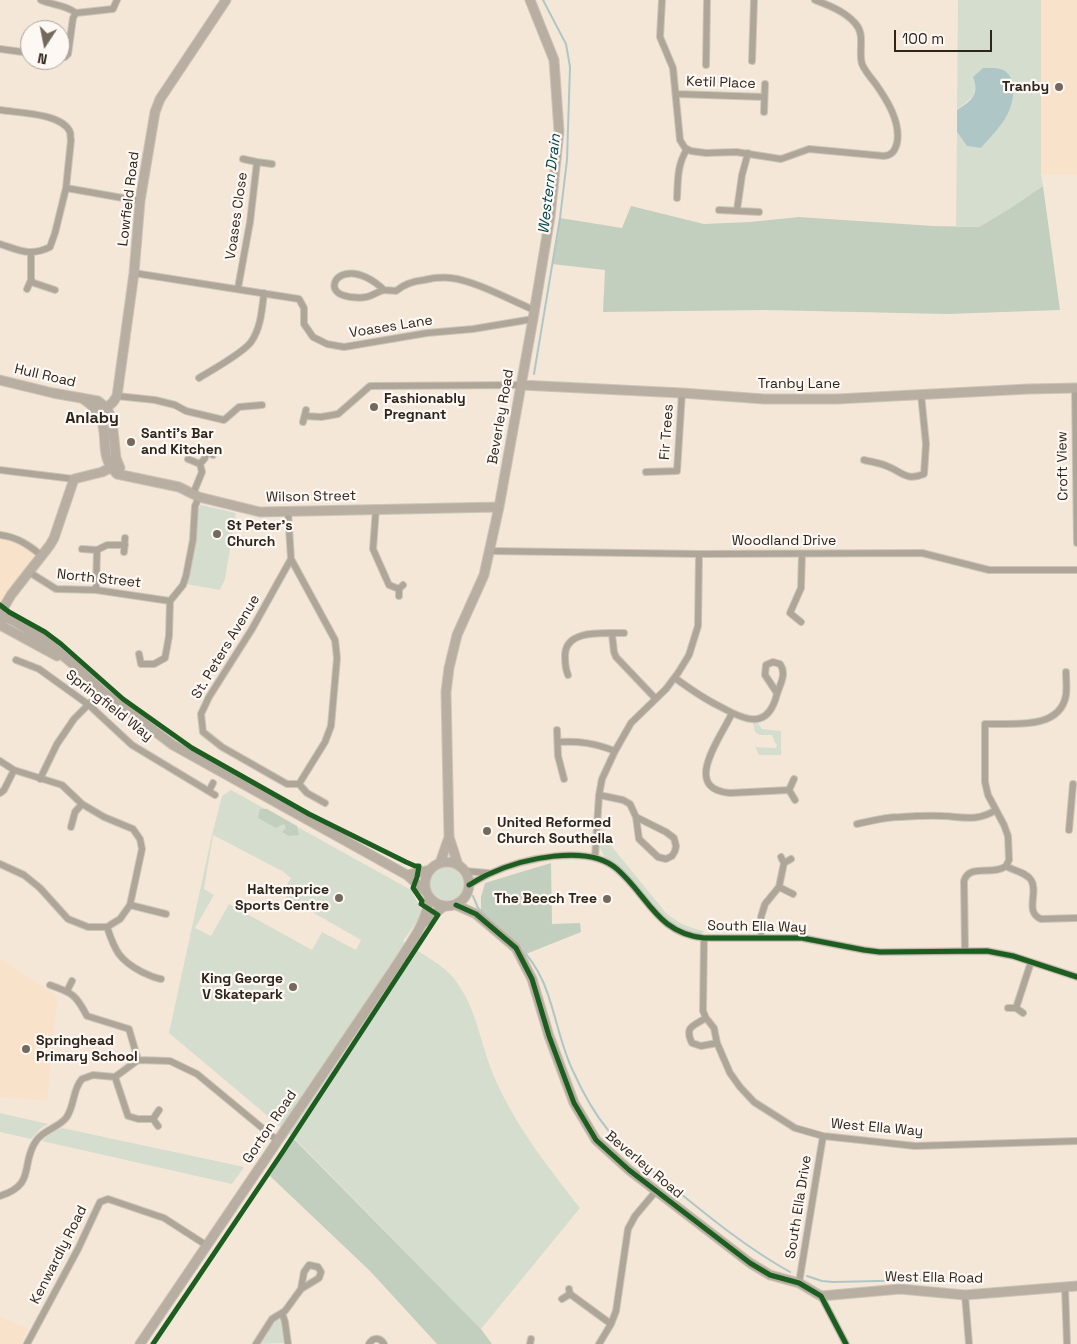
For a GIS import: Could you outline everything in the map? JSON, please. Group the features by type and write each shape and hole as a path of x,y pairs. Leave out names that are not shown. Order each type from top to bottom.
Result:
{"main road":[{"name":"Lowfield Road","path":"117,396 134,272 140,201 152,126 160,99 226,0"},
{"name":"Beverley Road","path":"458,865 449,837 446,692 449,668 458,635 484,575 499,507 550,217 559,131 554,60 530,0"},
{"name":"Hull Road","path":"0,380 98,401 103,410"},
{"name":"Tranby Lane","path":"521,385 764,399 837,399 1076,388"},
{"path":"103,410 117,396"},
{"name":"Wilson Street","path":"103,410 112,421 114,466 128,478 179,487 196,495 260,512 499,507"},
{"path":"0,610 54,538 74,480 114,466"},
{"name":"Springfield Way","path":"0,617 12,620 43,638 102,691 173,745 407,875 427,894"},
{"name":"Springfield Way","path":"0,625 73,664"},
{"name":"Beverley Road","path":"440,863 449,837"},
{"path":"407,875 430,870 440,863 452,862 465,871 469,885 466,896 456,904 444,906 433,902 427,894 424,883 430,870"},
{"name":"Gorton Road","path":"140,1344 396,966 421,925 428,908 427,894"},
{"name":"Beverley Road","path":"466,896 476,914"},
{"name":"Beverley Road","path":"456,904 476,914 516,948 532,979 549,1036 574,1103 596,1140 629,1170 750,1263 770,1275 799,1283 821,1296"},
{"name":"Gorton Road","path":"421,925 444,906"},
{"name":"West Ella Road","path":"821,1296 900,1289 965,1295 1077,1286"}],"street":[{"path":"40,0 50,5 70,8 76,13 113,9 117,0"},
{"path":"662,0 660,37 670,60 676,94 680,140 690,151 748,153 781,158 809,149 884,156 893,152 896,144 897,129 885,98 862,64 860,32 855,23 843,12 816,0"},
{"path":"706,65 707,0"},
{"path":"752,61 754,0"},
{"path":"70,40 73,18 76,13"},
{"path":"0,49 20,52"},
{"name":"Ketil Place","path":"764,84 764,112"},
{"name":"Ketil Place","path":"676,94 764,97"},
{"path":"0,110 50,117 60,121 70,132 71,140 66,188 50,247 31,254 0,244"},
{"path":"677,198 679,166 688,149"},
{"path":"737,210 748,153"},
{"name":"Voases Close","path":"238,288 250,222 257,162 243,159"},
{"path":"257,162 272,164"},
{"path":"66,188 140,201"},
{"path":"720,210 759,212"},
{"path":"27,289 31,280 31,254"},
{"name":"Voases Lane","path":"134,272 299,299 304,308 304,324 313,337 327,344 344,347 427,333 473,329 534,315"},
{"path":"384,290 373,281 355,274 347,274 340,277 336,281 335,287 337,292 344,296 363,298 384,290 396,291 415,281 451,278 467,281 534,315"},
{"path":"31,280 55,290"},
{"path":"202,374 227,361 251,343 260,321 264,293"},
{"path":"305,416 321,417 338,414 370,386 521,385"},
{"name":"Croft View","path":"1076,388 1077,543"},
{"name":"Fir Trees","path":"646,472 677,470 682,393"},
{"path":"864,460 889,467 902,474 915,477 924,474 926,444 921,394"},
{"path":"117,396 155,400 186,411 224,420 239,407 262,405"},
{"path":"200,464 205,458 202,451 213,454"},
{"path":"188,459 200,464"},
{"path":"140,654 141,664 154,664 165,658 169,636 170,602 183,585 193,540 194,506 202,472 200,464"},
{"path":"0,470 74,480"},
{"path":"376,509 373,549 390,585 400,590"},
{"path":"288,512 290,559 335,640 337,658 331,726 325,742 299,784 307,793 326,803"},
{"path":"0,535 12,536 22,541 42,556"},
{"path":"82,549 97,550 107,545 124,545"},
{"path":"96,590 97,550"},
{"name":"Woodland Drive","path":"489,551 699,554 922,554 989,570 1077,570"},
{"path":"595,858 599,795 602,779 615,751 631,723 675,678 689,656 698,626 699,554"},
{"path":"801,622 790,613 801,588 802,554"},
{"name":"St. Peters Avenue","path":"290,559 252,628 209,697 201,714 204,732 222,747 287,784 299,784"},
{"name":"North Street","path":"30,572 56,589 96,590 170,602"},
{"path":"564,671 565,650 568,642 594,633 624,633"},
{"path":"612,634 616,657 655,698"},
{"name":"Springfield Way","path":"16,660 40,669 89,705 132,745 212,793 213,783"},
{"path":"965,950 964,881 966,876 972,872 1000,870 1006,866 1009,860 1008,836 988,795 985,782 985,724 1034,723 1051,717 1061,708 1065,699 1067,689 1066,672"},
{"path":"675,678 696,694 732,713 751,720 763,718 773,707 777,693"},
{"path":"40,779 57,744 74,719 102,691"},
{"path":"732,713 707,760 705,770 709,784 714,789 730,793 789,790"},
{"path":"557,730 558,756 564,779"},
{"path":"558,742 581,741 615,751"},
{"path":"0,761 14,770 62,785 82,804 104,817 133,829 140,839 142,849 130,905 120,919 107,927 88,927 68,919 40,888 24,875 0,864"},
{"path":"0,793 4,790 14,770"},
{"path":"789,790 794,779"},
{"path":"1069,830 1073,822 1073,783"},
{"path":"789,790 795,800"},
{"path":"599,795 624,800 630,804 636,817 639,839 658,857 666,859 672,856 676,846 674,838 636,817"},
{"path":"71,827 76,812 82,804"},
{"path":"857,824 881,818 899,817 943,816 977,818 996,810"},
{"name":"South Ella Way","path":"469,885 489,873 529,860 578,856 595,858 605,861 617,869 664,923 688,936 704,938 810,939 880,952 965,950 1000,953 1077,977"},
{"path":"761,938 760,917 765,904 779,887 782,860 791,859"},
{"path":"1006,866 1024,874 1031,880 1033,884 1033,912 1036,917 1041,919 1077,918"},
{"name":"South Ella Way","path":"465,871 489,873"},
{"path":"779,887 793,894"},
{"path":"130,905 168,915"},
{"path":"107,927 114,948 128,965 158,978 152,986"},
{"name":"West Ella Way","path":"704,938 703,1011 714,1028 717,1043 730,1073 754,1102 795,1128 823,1136 915,1146 1077,1141"},
{"path":"1016,1008 1031,962"},
{"path":"67,991 72,981"},
{"path":"50,985 67,991 77,998 85,1019 128,1029 138,1060"},
{"path":"1008,1008 1016,1008 1023,1013"},
{"path":"706,1018 695,1024 688,1034 692,1043 701,1046 717,1043"},
{"path":"0,1196 9,1193 22,1182 35,1142 44,1132 66,1118 75,1090 82,1079 92,1075 115,1077 138,1060 170,1061 197,1074 278,1141"},
{"path":"115,1077 128,1116 138,1119 153,1119"},
{"path":"153,1119 159,1110"},
{"path":"153,1119 158,1126"},
{"name":"South Ella Drive","path":"799,1283 823,1136"},
{"path":"598,1344 611,1324 616,1311 628,1229 635,1216 656,1191"},
{"name":"Kenwardly Road","path":"27,1344 78,1249 100,1202 108,1199 164,1218 206,1245"},
{"path":"1065,1287 1067,1344"},
{"path":"256,1344 272,1319 282,1314 302,1289"},
{"path":"562,1299 569,1292 611,1324"},
{"path":"965,1295 969,1344"},
{"path":"821,1296 846,1344"},
{"path":"282,1314 289,1338 288,1344"},
{"path":"369,1344 376,1338 384,1344"}],"shaded area":[{"name":"Tranby","path":"1041,0 1077,0 1077,175 1041,174"},
{"path":"0,529 39,546 25,570 8,590 0,607"},
{"name":"Springhead Primary School","path":"0,958 54,994 57,1001 47,1101 0,1097"},
{"path":"0,1316 28,1329 21,1344 0,1344"}],"green space":[{"path":"958,0 1041,0 1041,174 1043,186 979,227 956,226 957,132 967,146 981,148 1002,123 977,88 975,95 957,110"},
{"path":"1043,186 1060,310 947,314 765,310 603,312 605,270 552,264 560,218 622,228 631,206 704,224 799,217 933,226 979,227"},
{"path":"201,505 236,513 225,579 220,590 186,584 192,562 197,510"},
{"path":"757,722 762,729 781,731 781,755 759,755 755,747 776,748 777,744 772,735 760,735 755,732 753,723"},
{"path":"231,790 411,890 423,913 403,941 434,961 450,974 459,985 472,1011 491,1068 504,1098 534,1147 580,1208 481,1329 294,1138 169,1033 212,835 222,796","holes":["213,835 282,871 291,878 287,885 286,897 361,940 356,950 322,932 312,950 229,904 211,936 195,928 214,895 204,889"]},
{"path":"260,809 267,809 297,826 299,835 289,836 282,832 286,828 284,824 276,828 258,818"},
{"path":"601,829 604,830 604,837 666,913 684,925 704,931 700,936 671,926 605,858 600,848"},
{"path":"551,863 552,924 580,923 581,932 526,954 521,946 481,913 481,897 485,883"},
{"path":"446,866 458,872 464,884 458,896 446,902 434,896 428,884 434,872"},
{"path":"0,1113 48,1124 40,1129 31,1139 0,1132"},
{"path":"62,1128 244,1167 232,1184 42,1141 49,1134"},
{"path":"293,1138 481,1329 492,1344 437,1344 370,1271 270,1176"},
{"path":"277,1319 283,1323 286,1340 284,1343 259,1344 274,1321"}],"water":[{"path":"983,68 997,68 1005,71 1009,75 1013,90 1011,106 1006,116 981,148 967,146 957,132 957,110 967,103 975,93 976,88 973,77"}],"waterway":[{"name":"Western Drain","path":"534,374 560,218 567,160 570,67 566,44 543,0"},
{"path":"473,896 478,908 501,930"},
{"path":"519,947 531,960 539,974 552,1006 566,1055 573,1071 589,1102 608,1130 638,1159 714,1220 759,1253 790,1272"},
{"path":"807,1276 833,1282 924,1280"}],"cycle path":[{"path":"0,605 45,632 123,699 192,748 309,814 406,862 419,866 413,888 422,901 421,904 438,915 282,1153 153,1344"},
{"path":"469,885 486,875 518,863 554,856 572,855 589,857 604,861 617,869 664,921 688,935 704,938 802,938 880,952 987,951 1013,956 1077,977"},
{"path":"456,905 476,914 516,948 532,979 549,1036 574,1103 596,1140 629,1170 750,1263 770,1275 799,1283 821,1296 846,1344"}],"place":[{"name":"Tranby","path":"1059,87"},
{"name":"Fashionably Pregnant","path":"374,407"},
{"name":"Santi's Bar and Kitchen","path":"131,442"},
{"name":"St Peter's Church","path":"217,534"},
{"name":"United Reformed Church Southella","path":"487,831"},
{"name":"Haltemprice Sports Centre","path":"339,898"},
{"name":"The Beech Tree","path":"607,899"},
{"name":"King George V Skatepark","path":"293,987"},
{"name":"Springhead Primary School","path":"26,1049"}],"district":[{"name":"Anlaby","path":"92,419"}]}
